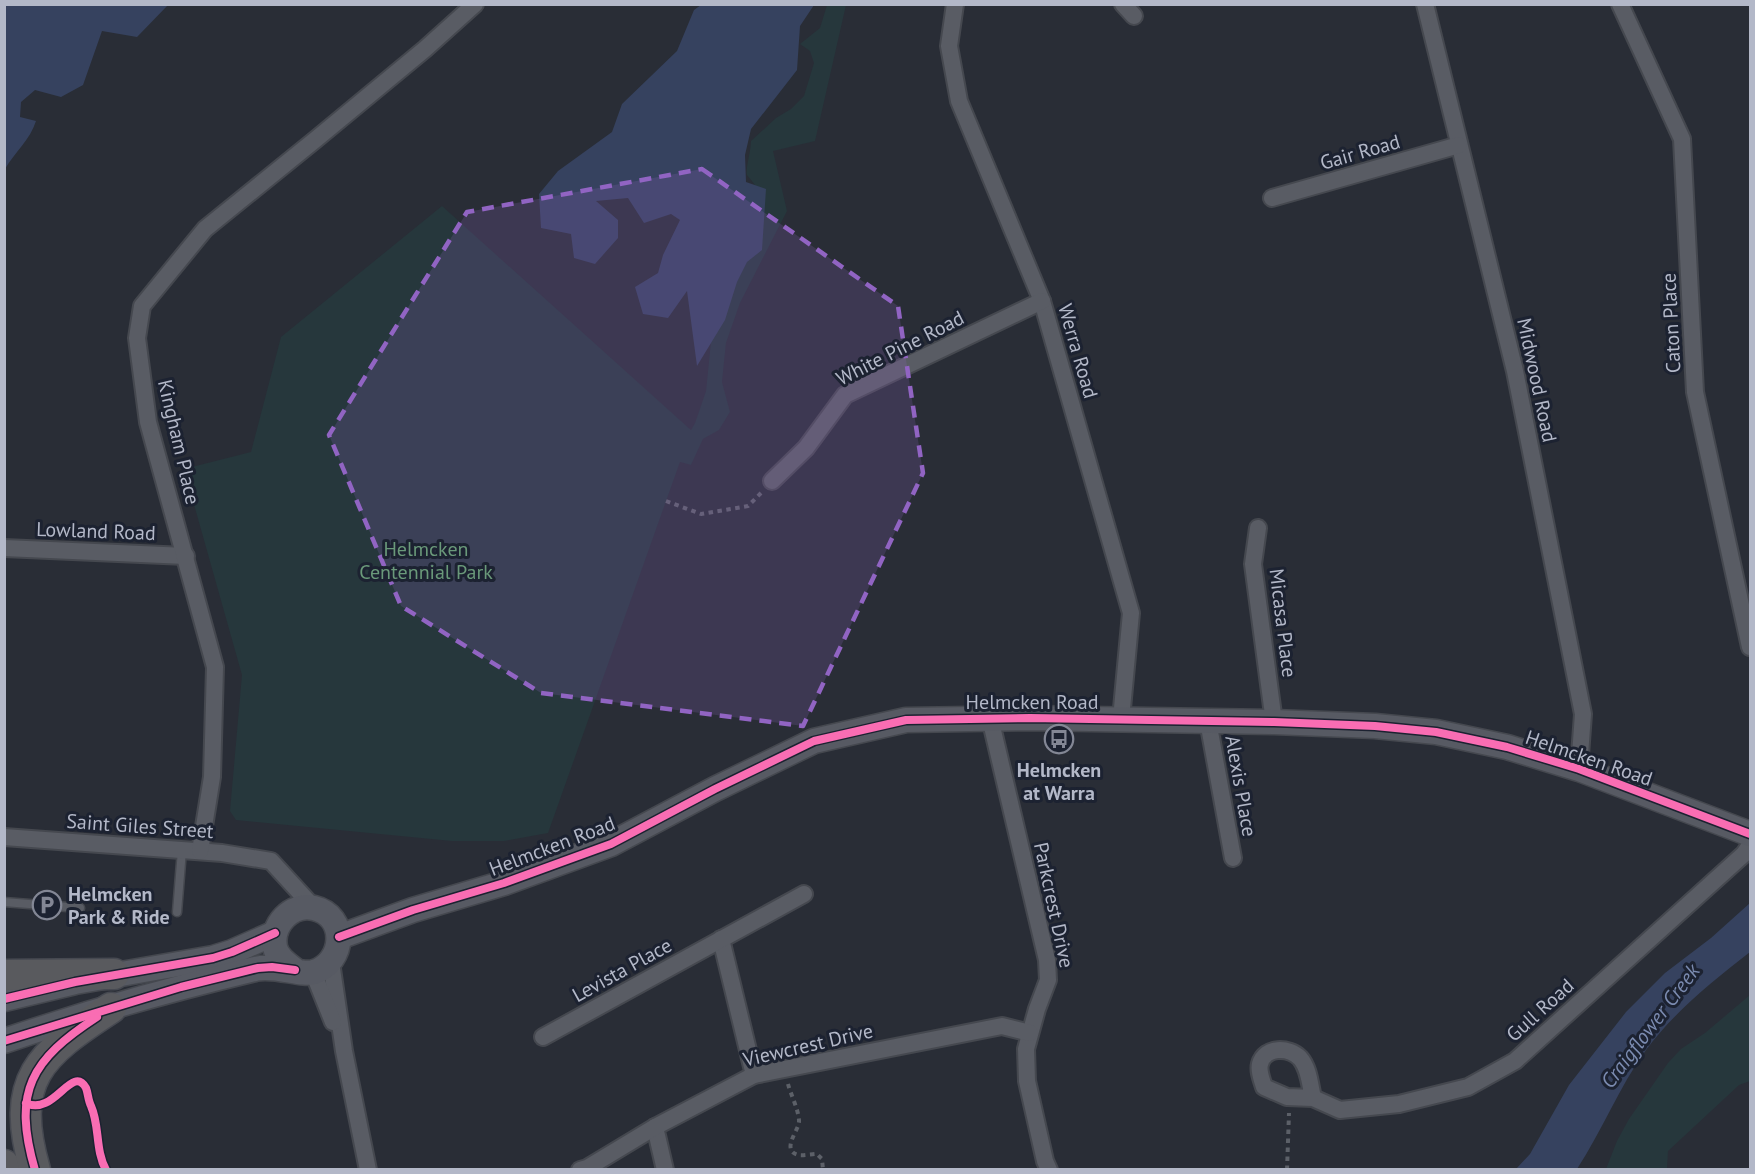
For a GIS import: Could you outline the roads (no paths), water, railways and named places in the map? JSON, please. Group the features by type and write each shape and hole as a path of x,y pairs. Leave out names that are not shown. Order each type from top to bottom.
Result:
{"highway":[{"path":"4,975 114,974"},
{"path":"35,1170 29,1150 25,1118 32,1078 48,1054 75,1031 111,1008"},
{"path":"4,1165 8,1170"}],"main road":[{"name":"Helmcken Road","path":"336,930 504,883 611,844 715,789 814,741 906,720 990,718 1274,722 1375,726 1436,732 1507,747 1579,769 1750,834"},
{"path":"4,1041 111,1008 258,968 313,968 338,947 336,930 329,916 305,909 283,918 275,933 275,948 283,962 313,968"},
{"path":"4,999 114,974 213,958 275,933"}],"street":[{"name":"Kingham Place","path":"200,852 212,777 215,667 148,422 137,338 142,306 205,229 425,49 474,4"},
{"name":"Werra Road","path":"955,4 949,46 959,101 1042,301 1131,613 1121,719"},
{"name":"Midwood Road","path":"1425,4 1515,371 1583,714 1579,769"},
{"name":"Caton Place","path":"1620,4 1682,139 1695,392 1750,647"},
{"name":"Gair Road","path":"1272,198 1459,145"},
{"name":"White Pine Road","path":"772,481 806,448 845,395 1042,301"},
{"name":"Micasa Place","path":"1258,528 1253,564 1274,722"},
{"name":"Lowland Road","path":"4,548 186,556"},
{"name":"Parkcrest Drive","path":"990,718 1047,960 1048,980 1029,1033 1026,1049 1028,1081 1045,1161 1049,1170"},
{"name":"Alexis Place","path":"1208,721 1233,858"},
{"name":"Saint Giles Street","path":"4,837 182,850 271,861 305,909"},
{"name":"Gull Road","path":"1313,1098 1308,1073 1300,1058 1288,1050 1277,1050 1267,1054 1260,1063 1260,1076 1264,1087 1287,1097 1313,1098 1340,1110 1399,1104 1468,1087 1515,1061 1743,854 1750,845"},
{"name":"Levista Place","path":"543,1037 804,894"},
{"path":"721,939 754,1075"},
{"path":"313,968 344,1051 368,1170"},
{"name":"Viewcrest Drive","path":"580,1170 654,1127 754,1075 1002,1026 1029,1033"},
{"path":"654,1127 665,1170"}],"lane":[{"path":"177,912 182,850"},
{"path":"4,902 80,908"}],"water":[{"path":"5,4 168,5 137,37 102,31 83,85 61,97 35,90 21,102 20,117 36,121 30,134 5,169"},
{"path":"701,5 814,5 800,26 797,70 751,129 745,155 746,182 766,189 762,250 747,262 737,282 725,320 697,366 687,291 668,318 643,314 635,287 658,273 663,255 680,220 671,214 644,223 628,198 596,201 618,220 618,238 595,264 574,258 571,234 541,228 539,194 558,171 612,132 622,104 677,51 694,10"},
{"name":"Craigflower Creek","path":"1750,903 1750,952 1695,997 1657,1036 1627,1079 1577,1169 1516,1169 1530,1154 1569,1085 1626,1012 1665,973 1711,938"}],"place":[{"name":"Helmcken at Warra","path":"1059,739"},
{"name":"Helmcken Park & Ride","path":"47,905"}],"park label":[{"name":"Helmcken Centennial Park","path":"426,560"}]}
